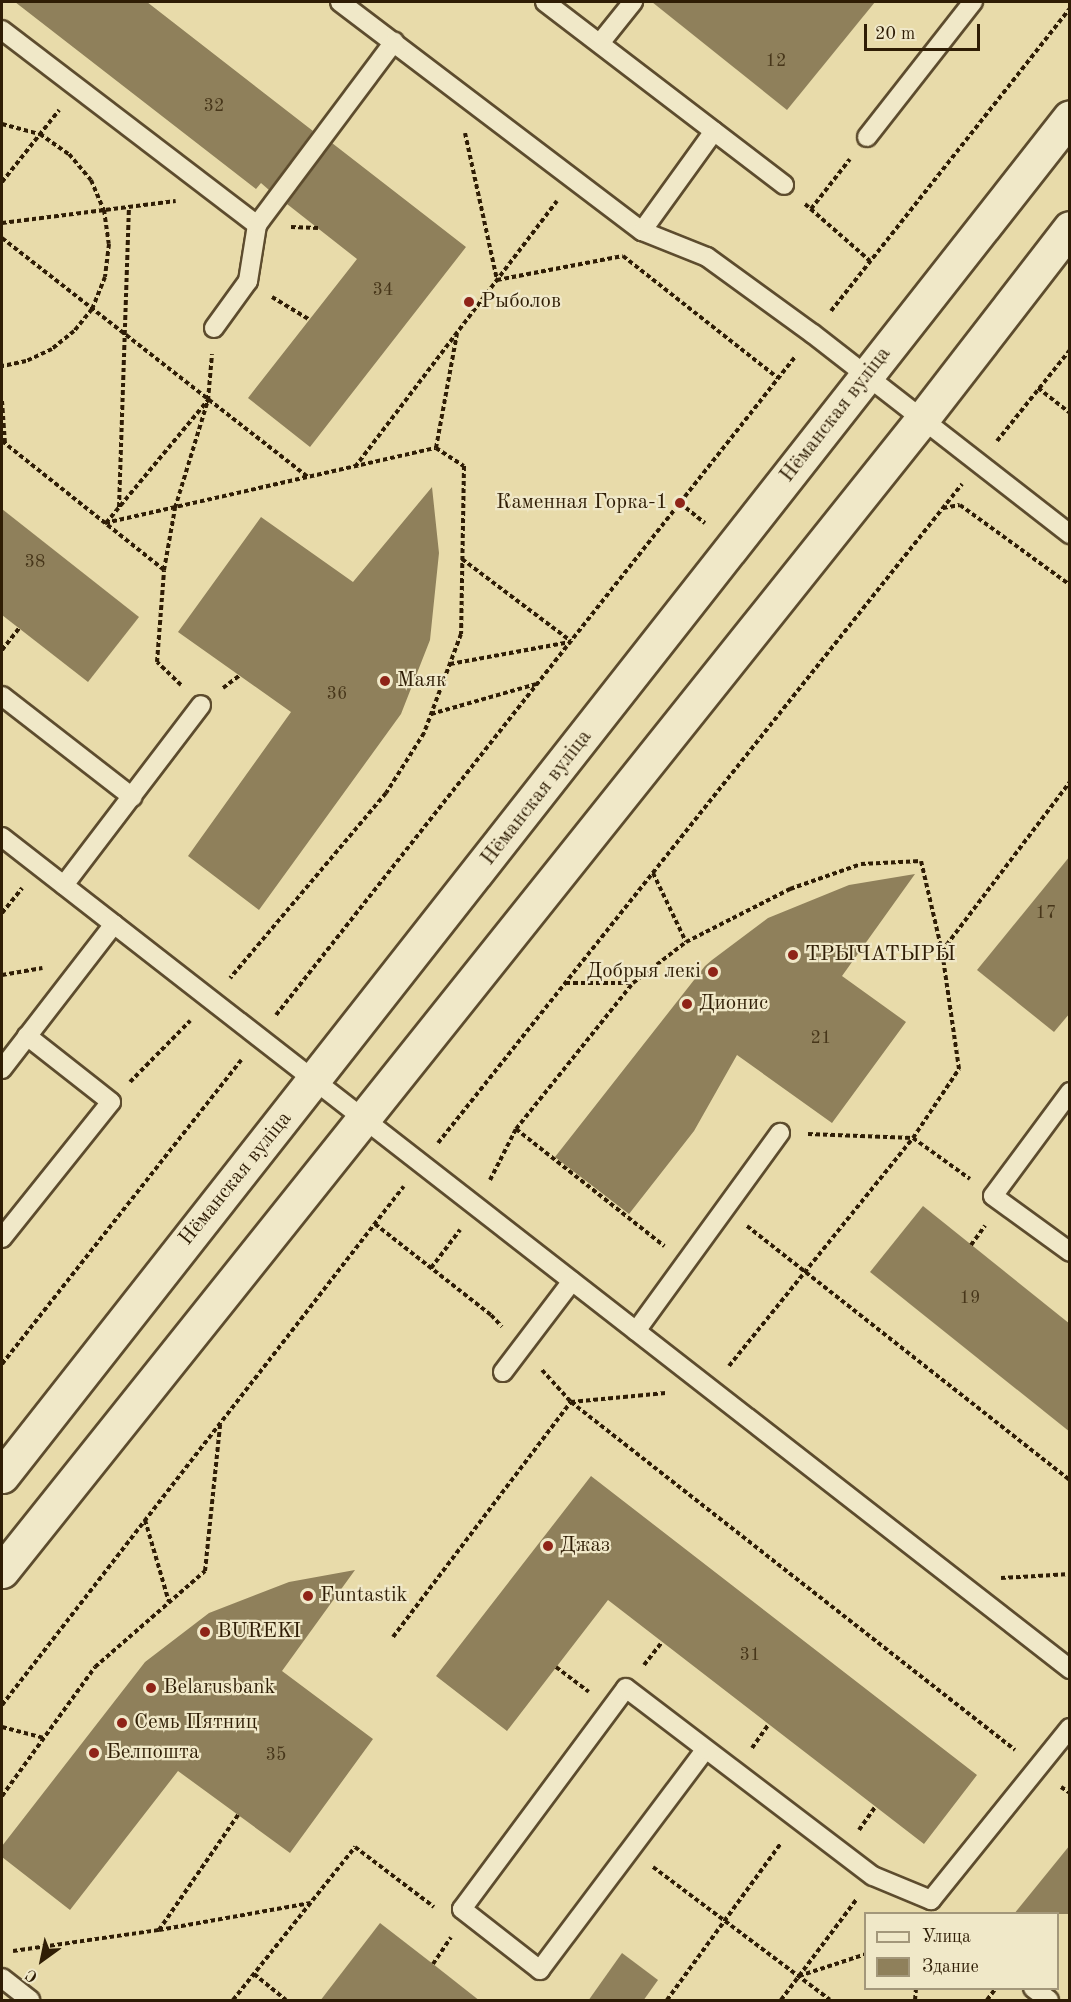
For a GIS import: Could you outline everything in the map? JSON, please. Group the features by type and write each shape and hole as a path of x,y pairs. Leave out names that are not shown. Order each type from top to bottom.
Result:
{"main road":[{"name":"Нёманская вуліца","path":"2,1476 315,1081 1070,117"},
{"path":"2,1571 923,418 1070,228"}],"lane":[{"path":"340,2 642,231 707,257 868,374 1070,534"},
{"path":"545,2 784,185"},
{"path":"600,43 633,2"},
{"path":"867,137 973,2"},
{"path":"2,30 257,225"},
{"path":"214,328 248,282 257,225 394,42"},
{"path":"642,231 714,131"},
{"path":"2,696 132,797"},
{"path":"64,885 201,705"},
{"path":"2,837 1070,1669"},
{"path":"2,1069 114,924"},
{"path":"2,1238 111,1102 27,1036"},
{"path":"1070,1092 993,1196 1070,1252"},
{"path":"636,1331 780,1133"},
{"path":"503,1372 572,1281"},
{"path":"705,1750 540,1970 462,1909 626,1688 797,1821 873,1876 931,1900 1070,1728"},
{"path":"2,1978 30,2001"},
{"path":"1034,1990 1049,2001"}],"path":[{"path":"828,314 1070,8"},
{"path":"2,182 77,88"},
{"path":"455,89 497,280"},
{"path":"2,124 40,134 69,154 91,180 104,210 109,244 105,277 92,309 74,331 52,349 26,361 2,366"},
{"path":"811,208 867,137"},
{"path":"355,467 574,179"},
{"path":"784,185 870,261"},
{"path":"2,224 220,196"},
{"path":"119,507 129,207"},
{"path":"2,238 308,478"},
{"path":"497,280 623,256 778,378"},
{"path":"248,282 310,320"},
{"path":"201,705 157,662 165,570 175,508 208,400 214,328"},
{"path":"436,448 457,332"},
{"path":"989,451 1070,350"},
{"path":"276,1016 799,351"},
{"path":"1038,388 1070,413"},
{"path":"105,523 208,400"},
{"path":"2,401 3,443 165,570"},
{"path":"105,523 436,448 464,466 461,634 424,733 386,792 212,1000 111,1102"},
{"path":"436,1146 966,479"},
{"path":"942,508 960,505 1070,585"},
{"path":"462,559 571,641"},
{"path":"2,650 19,628"},
{"path":"450,664 571,641"},
{"path":"431,714 537,684"},
{"path":"942,951 1070,782"},
{"path":"393,1637 571,1402 711,1389 913,1138 959,1068 942,951 921,861 861,864 790,889 686,942 633,983 516,1129 477,1207 431,1268"},
{"path":"653,873 686,942"},
{"path":"566,983 633,983"},
{"path":"2,1364 247,1052"},
{"path":"516,1129 686,1264"},
{"path":"780,1133 913,1138 993,1196"},
{"path":"2,1706 408,1181"},
{"path":"726,1210 1070,1480"},
{"path":"375,1224 491,1315 571,1402 1070,1793"},
{"path":"2,1796 95,1667 205,1571 220,1424"},
{"path":"145,1520 169,1602"},
{"path":"958,1581 1070,1574"},
{"path":"556,1667 610,1709"},
{"path":"2,1727 44,1738"},
{"path":"159,1930 238,1815"},
{"path":"667,2001 797,1821"},
{"path":"233,2001 355,1846 441,1912"},
{"path":"631,1850 830,2001"},
{"path":"781,2001 873,1876"},
{"path":"2,1953 159,1930 311,1903"},
{"path":"433,1964 453,1935"},
{"path":"799,1977 864,1955"},
{"path":"254,1974 286,2001"}],"building":[{"path":"15,2 147,2 313,131 269,190 261,183 256,189"},
{"path":"652,2 875,2 787,110"},
{"path":"332,143 466,247 310,447 248,398 357,259 287,204"},
{"path":"432,487 439,553 430,640 401,714 259,910 188,856 291,712 178,632 261,517 353,582"},
{"path":"2,509 139,617 88,682 2,615"},
{"path":"1070,856 1070,1013 1054,1032 977,970"},
{"path":"915,874 842,976 906,1022 832,1123 737,1055 694,1131 629,1214 555,1157 712,960 768,918 849,885"},
{"path":"923,1206 1070,1324 1070,1432 870,1272"},
{"path":"591,1476 977,1775 924,1844 608,1600 507,1731 436,1676"},
{"path":"355,1570 282,1671 373,1739 290,1853 178,1771 70,1910 2,1857 2,1846 145,1662 209,1613 289,1582"},
{"path":"1070,1845 1070,1914 1016,1912"},
{"path":"380,1923 433,1964 480,2001 320,2001"},
{"path":"622,1953 658,1980 643,2001 588,2001"}],"place":[{"name":"Рыболов","path":"469,302"},
{"name":"Каменная Горка-1","path":"680,503"},
{"name":"Маяк","path":"385,681"},
{"name":"ТРЫЧАТЫРЫ","path":"793,955"},
{"name":"Добрыя лекі","path":"713,972"},
{"name":"Дионис","path":"687,1004"},
{"name":"Джаз","path":"548,1546"},
{"name":"Funtastik","path":"308,1596"},
{"name":"BUREKI","path":"205,1632"},
{"name":"Belarusbank","path":"151,1688"},
{"name":"Семь Пятниц","path":"122,1723"},
{"name":"Белпошта","path":"94,1753"}]}
